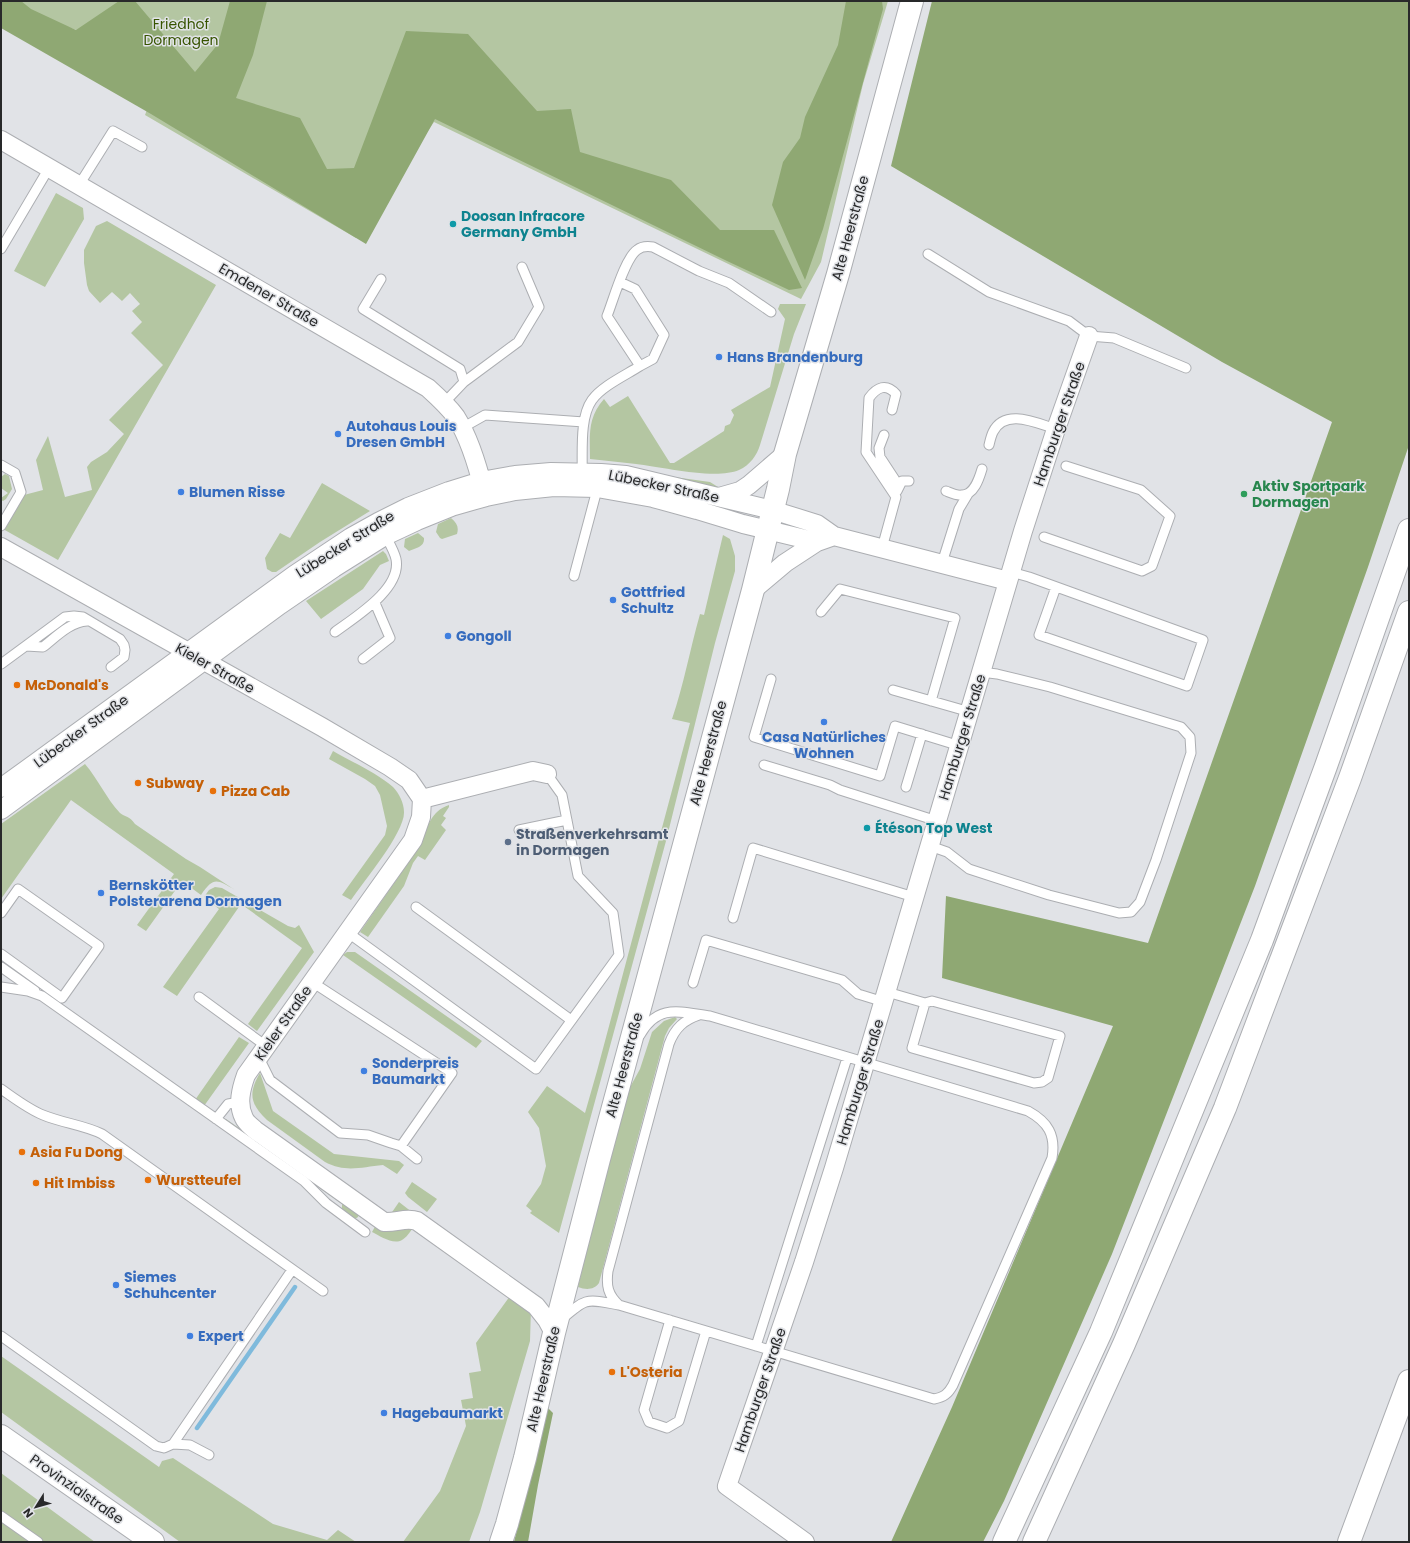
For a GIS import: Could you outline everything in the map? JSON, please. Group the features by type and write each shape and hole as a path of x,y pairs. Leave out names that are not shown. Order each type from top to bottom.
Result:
{"main road":[{"name":"Alte Heerstraße","path":"501,1542 525,1458 555,1328 625,1062 753,590 785,454 838,274 912,1"},
{"path":"1004,1542 1101,1332 1262,940 1326,766 1409,530"},
{"path":"1034,1542 1124,1344 1225,1108 1347,786 1409,612"},
{"path":"1349,1542 1409,1381"},
{"name":"Provinzialstraße","path":"1,1436 153,1542"}],"street":[{"name":"Emdener Straße","path":"1,140 428,388 444,403 462,428 483,489"},
{"name":"Hamburger Straße","path":"805,1542 727,1486 774,1351 832,1175 1010,576 1056,429 1089,336"},
{"path":"719,497 740,491 785,454"},
{"name":"Lübecker Straße","path":"1,788 301,571 351,537 417,521 454,506 483,489 515,491 554,487 626,475 748,505 770,520"},
{"name":"Lübecker Straße","path":"590,480 742,524 770,520"},
{"path":"770,520 817,524 834,536 942,563 1010,576"},
{"path":"770,520 817,542"},
{"name":"Lübecker Straße","path":"1,810 280,605 334,568 382,529"},
{"path":"753,590 785,563 817,542 834,536"},
{"name":"Kieler Straße","path":"1,547 390,767 409,780 422,799 421,817 413,840 246,1075 241,1089 240,1102 244,1119 255,1130 384,1222 390,1223 407,1219 417,1221 536,1306 555,1328"},
{"path":"422,799 533,771 547,774"}],"lane":[{"path":"79,185 112,131 142,146"},
{"path":"1,248 49,168"},
{"path":"640,366 607,316 631,256 638,249 645,246 653,247 698,271 729,283 771,312"},
{"path":"928,254 989,292 1069,321 1089,336 1114,338 1186,368"},
{"path":"444,403 464,382 518,342 539,306 522,267"},
{"path":"382,279 363,309 460,369 464,382"},
{"path":"574,576 590,480 584,422 590,405 599,393 653,359 664,335 635,289 620,282"},
{"path":"892,410 896,394 891,389 882,388 874,392 869,398 866,452 896,498"},
{"path":"462,428 485,415 584,422"},
{"path":"989,445 993,432 1000,424 1009,419 1021,419 1056,429"},
{"path":"884,435 879,448 880,457 899,486"},
{"path":"1,465 15,473 21,492 1,526"},
{"path":"1044,537 1142,571 1152,566 1170,516 1142,490 1066,466"},
{"path":"942,563 959,509 974,487 982,469"},
{"path":"882,548 899,486 902,481 909,481"},
{"path":"946,492 961,496 968,494"},
{"path":"335,632 375,603 388,588 396,570 396,559 382,529"},
{"path":"1010,576 1056,587 1203,640 1187,686 1038,634 1056,587"},
{"path":"821,612 840,589 954,618 931,701"},
{"path":"363,659 390,638 375,603"},
{"path":"1,664 65,617 74,616 83,617 120,639 126,650 124,657 111,667"},
{"path":"930,846 947,852 969,868 1049,895 1119,913 1131,912 1140,902 1156,860 1190,753 1190,737 1181,727 1050,688 998,674 982,672"},
{"path":"771,679 754,738 880,776 895,726 960,746"},
{"path":"893,690 970,712"},
{"path":"906,787 922,734"},
{"path":"764,765 830,785 840,790 937,821"},
{"path":"347,932 536,1069 619,955 614,912 578,876 562,795 547,774"},
{"path":"518,830 567,820"},
{"path":"733,918 753,848 914,897"},
{"path":"1,914 18,889 99,946 62,998 1,954"},
{"path":"416,907 571,1020"},
{"path":"693,983 706,940 842,980 858,994 925,1003 932,1001 1060,1036 1048,1078 1042,1082 1034,1083 912,1048 925,1003"},
{"path":"1,966 304,1181 326,1203 364,1232"},
{"path":"312,982 452,1073 401,1146"},
{"path":"1,987 28,991 42,996"},
{"path":"199,997 262,1052 261,1062 270,1080 340,1133 368,1135 401,1146 417,1159"},
{"path":"555,1328 579,1304 586,1301 619,1305 934,1399 942,1398 953,1386 1052,1158 1054,1146 1046,1125 1038,1117 1028,1111 710,1016 669,1011 661,1013 652,1019 642,1032 625,1062"},
{"path":"619,1305 610,1296 607,1287 608,1271 669,1044 676,1029 682,1023 699,1015"},
{"path":"756,1346 847,1058"},
{"path":"1,1089 31,1110 44,1116 93,1129 102,1134 292,1270 324,1291"},
{"path":"216,1119 228,1104 240,1102"},
{"path":"173,1444 292,1270"},
{"path":"670,1320 644,1410 649,1422 667,1428 679,1421 706,1331"},
{"path":"1,1336 156,1446 164,1448 173,1444 190,1446 209,1455"},
{"path":"1,1519 38,1542"}],"green space":[{"path":"1,1 21,1 31,9 76,30 119,1 135,1 195,72 218,44 230,1 267,1 253,55 236,98 300,118 327,169 354,168 406,31 468,34 537,111 571,109 580,152 671,180 720,230 774,230 802,288 789,290 435,119 366,244 151,114 1,28"},
{"name":"Friedhof Dormagen","path":"7,1 888,1 863,84 821,262 801,299 434,122 356,238 145,115 165,61 45,19"},
{"path":"846,1 882,1 883,9 823,229 805,280 772,205 783,162 800,138 805,117 838,45"},
{"path":"932,1 1409,1 1409,445 1368,567 1255,886 1112,1254 1004,1501 983,1542 891,1542 952,1407 1113,1026 942,978 946,896 1148,943 1332,422 1222,362 891,166"},
{"path":"56,193 83,208 84,219 45,287 14,271"},
{"path":"107,221 216,285 58,560 3,529 24,495 43,490 36,460 48,436 65,497 92,490 87,467 91,462 107,452 124,434 109,420 163,365 131,333 142,322 132,311 140,304 130,293 122,301 112,292 100,303 89,291 84,263 84,250 96,226"},
{"path":"780,304 806,304 794,334 759,449 755,456 746,465 739,470 717,474 590,459 590,435 592,420 604,399 610,407 628,396 670,463 674,463 724,431 725,426 730,424 734,415 731,410 770,387 785,319 778,309"},
{"path":"638,472 710,482 718,487 718,489"},
{"path":"5,474 9,476 12,489 3,501 1,498 8,493 1,488 1,477"},
{"path":"322,483 370,511 320,542 276,572 272,572 267,569 265,558 280,533 290,538"},
{"path":"451,518 457,525 457,534 442,539 436,532 438,524"},
{"path":"418,533 424,538 422,545 409,551 404,547 405,539"},
{"path":"723,535 730,539 735,556 735,571 715,643 666,841 559,1233 530,1213 532,1211 526,1206 541,1184 546,1166 539,1128 528,1112 547,1086 585,1113 690,723 672,719 700,614 704,615"},
{"path":"383,551 389,561 380,565 363,589 321,619 306,601"},
{"path":"333,751 372,772 387,782 393,787 401,798 404,809 403,821 398,832 374,869 351,900 342,895 385,835 387,826 380,795 375,786 329,759"},
{"path":"85,764 120,813 186,859 235,890 220,882 213,882 201,895 182,881 146,931 137,925 174,874 71,800 1,899 1,824"},
{"path":"449,805 443,816 446,818 441,825 446,830 425,860 418,856 413,863 404,886 368,937 360,932 422,843 434,815"},
{"path":"215,887 222,888 288,926 295,928 299,925 314,952 257,1031 248,1024 302,948 241,904 177,996 163,987 219,909 204,897 209,890"},
{"path":"347,952 355,952 482,1041 476,1048 343,955"},
{"path":"675,1017 677,1019 669,1028 665,1036 599,1283 590,1289 578,1287 607,1163 629,1089 640,1069 652,1032 664,1021"},
{"path":"239,1037 249,1043 204,1106 195,1100"},
{"path":"260,1073 273,1111 334,1154 399,1161 404,1165 397,1174 383,1165 347,1168 325,1162 267,1120 257,1109 252,1092"},
{"path":"226,1119 359,1212 358,1217 355,1219 342,1210 342,1204 225,1121"},
{"path":"412,1182 437,1199 427,1212 405,1193"},
{"path":"399,1202 417,1216 388,1218"},
{"path":"411,1224 531,1308 530,1341 480,1512 469,1542 403,1542 440,1491 466,1426 461,1400 473,1398 469,1373 481,1371 476,1343 510,1296 413,1228 405,1238 398,1241 391,1241 372,1232 376,1225"},
{"path":"1,1356 159,1467 162,1461 173,1458 273,1524 327,1540 338,1530 356,1542 180,1542 1,1412"},
{"path":"547,1407 553,1413 528,1542 514,1542"},
{"path":"1,1473 95,1542 1,1542"}],"waterway":[{"path":"197,1428 295,1287"}],"place":[{"name":"Doosan Infracore Germany GmbH","path":"453,224"},
{"name":"Hans Brandenburg","path":"719,357"},
{"name":"Autohaus Louis Dresen GmbH","path":"338,434"},
{"name":"Blumen Risse","path":"181,492"},
{"name":"Aktiv Sportpark Dormagen","path":"1244,494"},
{"name":"Gottfried Schultz","path":"613,600"},
{"name":"Gongoll","path":"448,636"},
{"name":"McDonald's","path":"17,685"},
{"name":"Casa Natürliches Wohnen","path":"824,722"},
{"name":"Subway","path":"138,783"},
{"name":"Pizza Cab","path":"213,791"},
{"name":"Étéson Top West","path":"867,828"},
{"name":"Straßenverkehrsamt in Dormagen","path":"508,842"},
{"name":"Bernskötter Polsterarena Dormagen","path":"101,893"},
{"name":"Sonderpreis Baumarkt","path":"364,1071"},
{"name":"Asia Fu Dong","path":"22,1152"},
{"name":"Wurstteufel","path":"148,1180"},
{"name":"Hit Imbiss","path":"36,1183"},
{"name":"Siemes Schuhcenter","path":"116,1285"},
{"name":"Expert","path":"190,1336"},
{"name":"L'Osteria","path":"612,1372"},
{"name":"Hagebaumarkt","path":"384,1413"}]}
